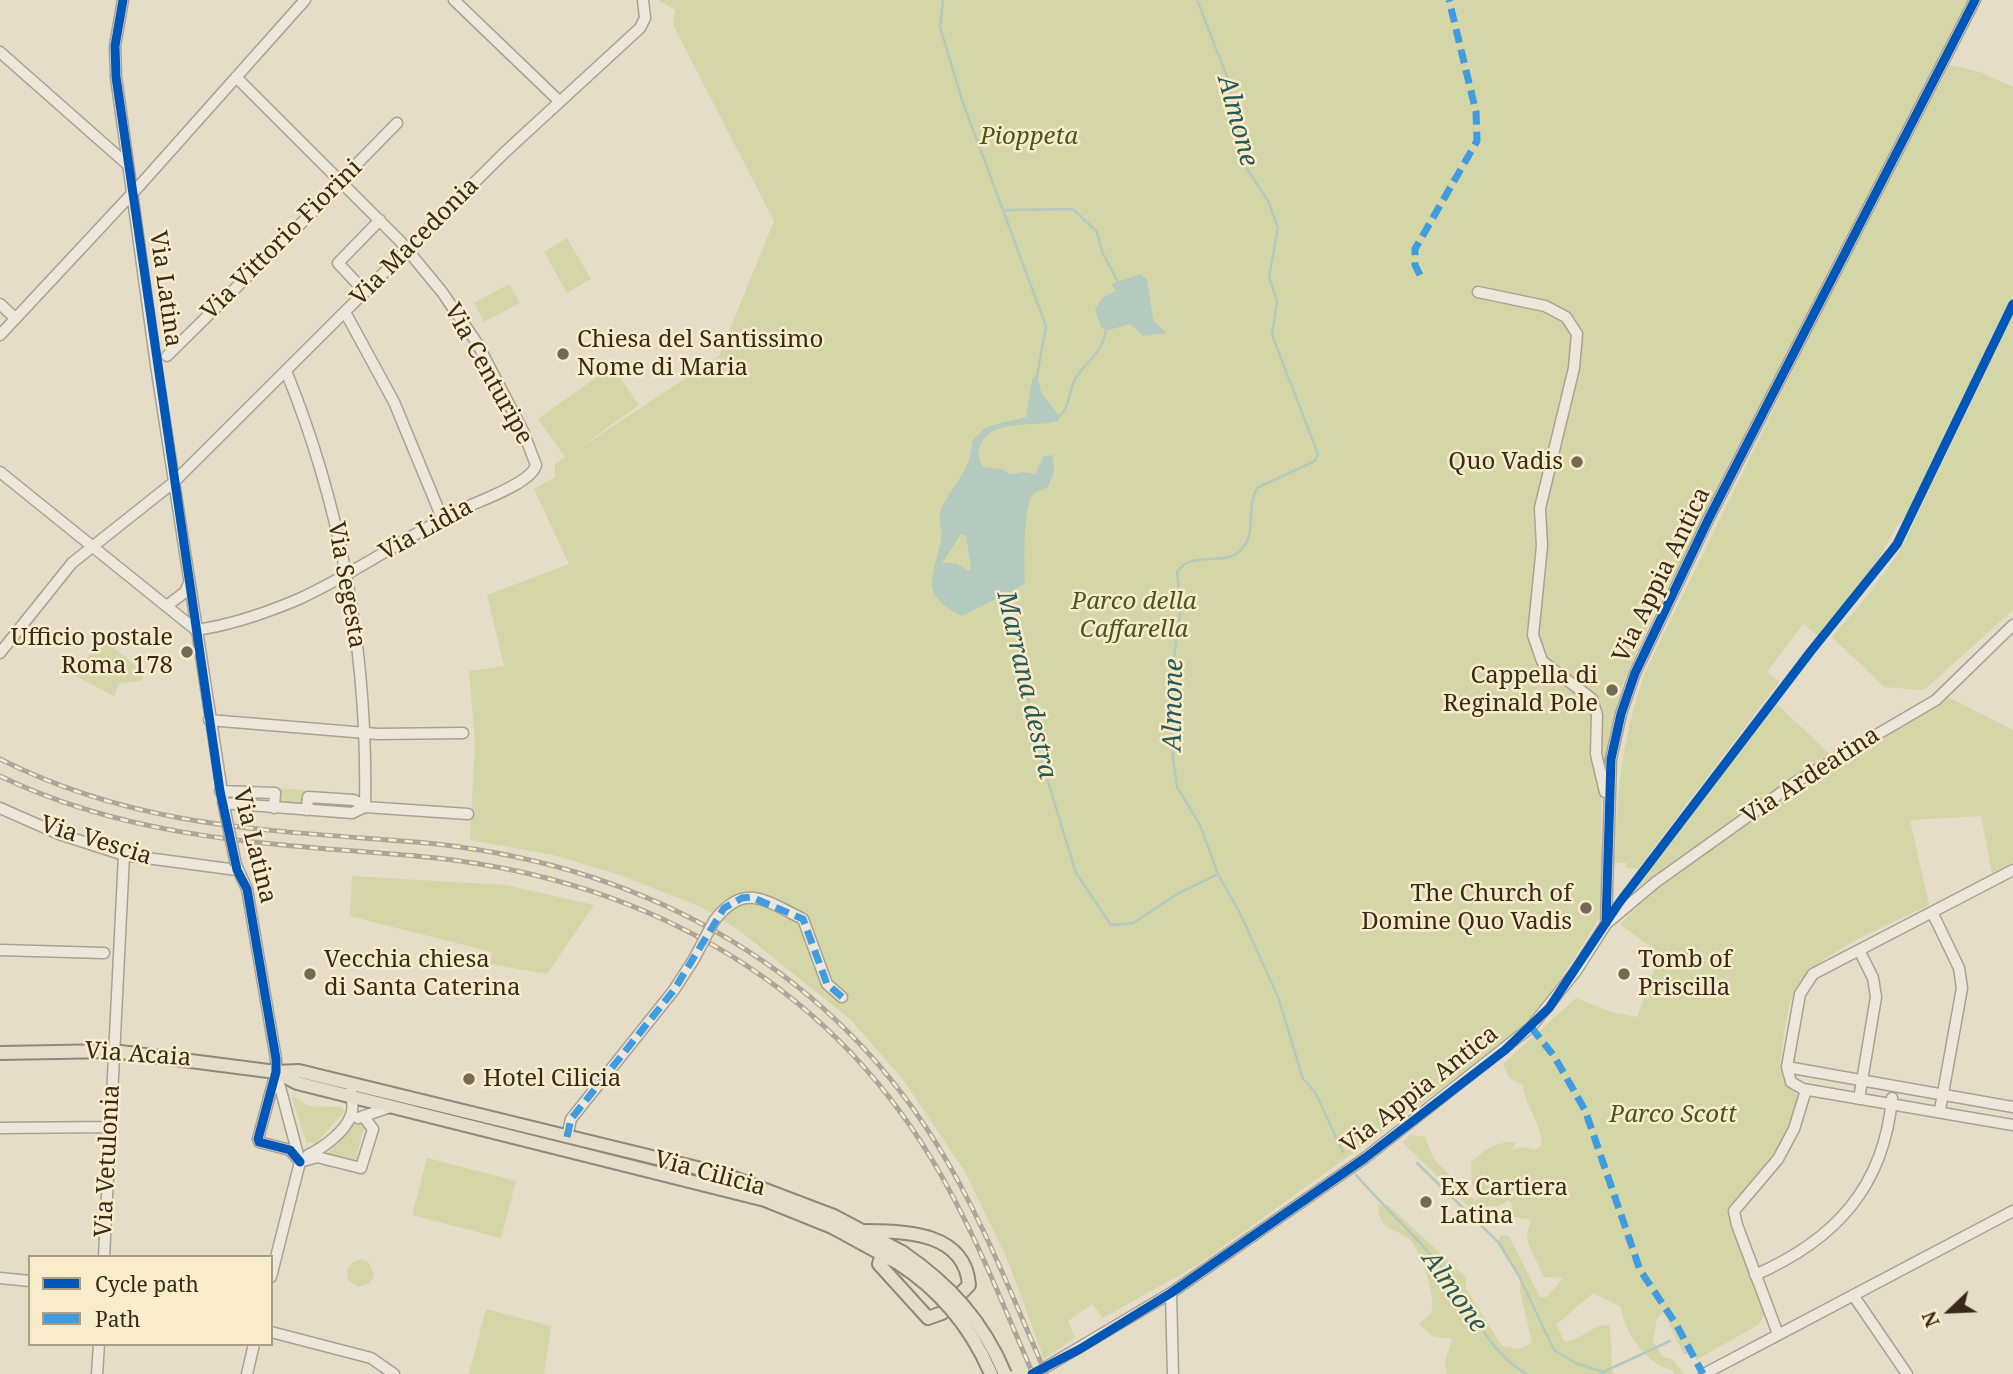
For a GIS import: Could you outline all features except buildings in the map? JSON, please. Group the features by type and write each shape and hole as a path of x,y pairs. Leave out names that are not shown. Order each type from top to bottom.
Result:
{"main road":[{"name":"Via Acaia","path":"0,1053 114,1051 276,1072 299,1071 346,1090"},
{"name":"Via Cilicia","path":"346,1090 567,1137 726,1175 782,1194 865,1231 900,1257 933,1274 962,1302 984,1331 1005,1374"},
{"name":"Via Cilicia","path":"346,1090 397,1107 765,1200 832,1227 882,1254 900,1257 953,1310 974,1339 991,1374"},
{"path":"865,1231 895,1232 946,1243 956,1252 969,1285 942,1314 928,1318 879,1264 882,1254"}],"street":[{"name":"Via Latina","path":"124,0 115,58 128,165 220,791 237,867 247,889 273,1038 276,1072"},
{"path":"0,335 305,0"},
{"path":"454,0 558,100"},
{"name":"Via Macedonia","path":"0,653 66,570 92,545 174,482 558,100 642,26 646,14 643,0"},
{"name":"Via Appia Antica","path":"1048,1366 1171,1293 1365,1158 1504,1050 1549,1008 1606,924 1611,759 1621,714 1635,673 1663,611 1975,0"},
{"path":"0,52 128,165"},
{"name":"Via Centuripe","path":"236,77 380,220 442,292 477,343 527,441 535,459 535,470"},
{"name":"Via Vittorio Fiorini","path":"167,356 343,182 346,175 397,123"},
{"path":"365,292 338,263 380,220"},
{"path":"1478,292 1545,306 1566,317 1577,334 1574,368 1540,508 1542,546 1533,635 1542,661 1592,699 1597,715 1596,754 1608,806"},
{"path":"0,304 15,318"},
{"path":"345,312 394,402 442,518"},
{"name":"Via Segesta","path":"286,371 322,469 348,575 358,642 366,733 365,807"},
{"name":"Via Lidia","path":"196,630 232,623 275,608 348,575 442,518 527,478 535,470"},
{"path":"0,472 196,630"},
{"path":"168,605 185,592 189,583"},
{"name":"Via Ardeatina","path":"1606,924 1656,882 1796,782 1936,700 2013,625"},
{"path":"209,720 366,733 463,733"},
{"path":"220,791 275,793 274,808"},
{"path":"224,807 307,810 308,797 354,800 365,807 468,814"},
{"name":"Via Vescia","path":"0,807 59,834 124,855 237,867"},
{"name":"Via Vetulonia","path":"104,1255 124,855"},
{"path":"2013,870 1816,971 1803,986 1787,1067 1791,1083 1806,1090 1940,1110 2013,1125"},
{"path":"567,1137 571,1119 674,990 714,921 728,904 746,897 762,899 803,919 827,984 842,997"},
{"path":"1932,912 1959,968 1962,988 1940,1110"},
{"path":"0,950 104,953"},
{"path":"1859,950 1873,978 1876,997 1859,1099"},
{"path":"1787,1067 1862,1083 2013,1107"},
{"path":"273,1269 300,1161 276,1072"},
{"path":"276,1072 258,1139 259,1142 290,1150 300,1161"},
{"path":"1755,1275 1815,1243 1862,1192 1880,1156 1894,1088"},
{"path":"345,1125 351,1115 346,1090"},
{"path":"1778,1334 1734,1211 1778,1159 1794,1129 1806,1090"},
{"path":"300,1161 325,1144 345,1125 363,1115 397,1107"},
{"path":"300,1161 317,1157 361,1168 373,1129 363,1115"},
{"path":"0,1128 111,1127"},
{"path":"1704,1374 2013,1211"},
{"path":"0,1278 28,1281"},
{"path":"1171,1293 1172,1374"},
{"path":"1853,1295 1907,1374"},
{"path":"273,1333 371,1358 394,1374"},
{"path":"97,1374 99,1346"},
{"path":"247,1374 254,1346"}],"green space":[{"name":"Parco della Caffarella","path":"658,0 1973,0 1654,614 1622,686 1606,758 1601,803 1602,891 1599,918 1569,967 1528,1023 1501,1046 1199,1264 1103,1318 1092,1304 1068,1321 1075,1338 1044,1359 1008,1261 965,1172 904,1081 851,1020 740,931 701,907 617,874 553,855 470,840 475,742 469,671 504,666 487,595 569,564 534,489 555,477 555,464 565,457 538,419 612,366 639,405 574,452 719,356 774,221 673,25 675,10"},
{"path":"1950,65 1983,73 2013,87 2013,295 1907,516 1897,526 1875,566 1818,636 1803,624 1767,672 1779,682 1638,869 1626,868 1627,863 1615,863 1619,789 1631,720 1645,672 1862,229"},
{"path":"567,238 591,279 567,293 544,252"},
{"path":"509,284 520,303 484,322 474,303"},
{"path":"2013,314 2013,610 1924,690 1884,687 1832,637 1868,595 1901,549"},
{"path":"104,640 142,671 143,680 119,684 114,696 75,676 89,655"},
{"name":"Parco Scott","path":"1950,698 2013,730 2013,862 1992,873 1981,816 1910,820 1929,905 1875,930 1835,953 1803,977 1795,990 1787,1016 1780,1063 1800,1100 1798,1108 1778,1153 1742,1193 1730,1215 1766,1313 1758,1325 1696,1360 1692,1352 1684,1355 1663,1312 1657,1319 1653,1340 1663,1357 1672,1359 1684,1374 1674,1374 1672,1370 1654,1362 1638,1346 1626,1326 1621,1307 1593,1293 1556,1325 1565,1342 1597,1327 1609,1325 1613,1374 1447,1374 1445,1361 1452,1339 1432,1336 1419,1324 1430,1314 1433,1306 1423,1264 1410,1240 1385,1225 1379,1215 1378,1206 1388,1205 1466,1277 1466,1289 1502,1346 1519,1349 1532,1343 1520,1291 1520,1277 1498,1244 1500,1235 1509,1236 1540,1297 1547,1297 1563,1278 1543,1277 1528,1242 1528,1228 1532,1220 1505,1215 1513,1206 1509,1200 1499,1206 1469,1207 1403,1143 1411,1135 1425,1137 1434,1159 1475,1201 1484,1195 1472,1185 1471,1163 1481,1153 1502,1143 1516,1142 1512,1150 1523,1147 1535,1150 1542,1145 1523,1085 1509,1078 1503,1064 1576,998 1611,1012 1637,1017 1660,954 1620,924 1696,858 1737,829"},
{"path":"1772,704 1778,705 1832,756 1707,839 1637,893 1634,890"},
{"path":"277,788 306,790 305,807 277,804"},
{"path":"352,876 506,885 594,905 547,974 490,964 492,952 350,916"},
{"path":"295,1097 308,1106 341,1107 345,1111 316,1143 307,1143 292,1098"},
{"path":"363,1120 369,1131 363,1130 357,1156 362,1158 362,1161 326,1155 354,1124"},
{"path":"427,1158 516,1181 501,1238 412,1215"},
{"path":"361,1259 369,1263 374,1275 370,1283 358,1287 348,1280 347,1270 353,1262"},
{"path":"486,1309 551,1326 544,1374 469,1374"}],"shaded area":[{"path":"1140,274 1147,279 1153,319 1166,333 1143,336 1130,324 1109,330 1101,328 1095,309 1102,298 1116,291 1111,284"},
{"path":"1037,373 1041,392 1059,416 1059,421 1004,427 986,437 979,451 984,467 1001,469 1011,474 1035,474 1044,456 1053,455 1054,472 1048,487 1033,495 1027,511 1025,583 1013,591 1010,609 998,598 962,616 939,600 932,584 941,540 940,513 965,469 972,441 986,427 1026,417 1032,380","holes":["961,534 966,536 971,569 968,571 956,563 942,563"]}],"waterway":[{"name":"Marrana destra","path":"943,0 940,27 962,100 1046,326 1037,376"},
{"name":"Almone","path":"1197,0 1228,79 1245,166 1268,201 1278,228 1269,277 1277,301 1272,335 1318,454 1315,461 1257,488 1252,503 1249,536 1241,550 1226,558 1191,561 1177,572 1181,607 1172,672 1171,743 1177,787 1200,825 1218,874 1240,913 1278,997 1303,1079 1315,1092 1343,1152"},
{"path":"1006,210 1073,209 1097,232 1103,254 1118,282"},
{"path":"1059,416 1066,408 1074,381 1098,350 1106,330"},
{"name":"Marrana destra","path":"1010,607 1016,622 1019,657 1041,759 1076,873 1111,925 1133,923 1179,893 1218,874"},
{"path":"1417,1163 1499,1243 1519,1276 1554,1350 1576,1363 1603,1372"},
{"name":"Almone","path":"1356,1175 1444,1270 1499,1352 1526,1374"},
{"name":"Almone","path":"1599,1374 1670,1341"}],"tunnel":[{"path":"1032,1374 1048,1366"}],"railway":[{"path":"0,759 51,782 153,812 255,829 416,842 495,853 571,871 644,897 713,930 777,971 836,1020 889,1077 936,1143 967,1198 1046,1374"},
{"path":"0,776 101,814 204,836 416,856 496,867 572,885 645,911 714,945 777,987 836,1038 888,1096 934,1163 962,1214 1033,1374"}],"marked path":[{"path":"1420,275 1415,265 1415,249 1477,141 1476,112 1449,0"},
{"path":"567,1137 571,1119 674,990 724,908 742,898 751,897 803,919 827,984 842,997"},
{"path":"1531,1027 1554,1056 1585,1110 1640,1270 1676,1324 1703,1374"}],"cycle path":[{"path":"123,0 115,46 116,77 220,791 237,870 247,889 276,1059 276,1072 258,1139 259,1142 290,1150 300,1162"},
{"path":"1606,923 1611,759 1621,714 1635,673 1709,518 1975,0"},
{"path":"1032,1374 1080,1349 1171,1293 1365,1158 1505,1050 1549,1008 1619,903 1811,651 1897,544 2013,304"}],"place":[{"name":"Chiesa del Santissimo Nome di Maria","path":"563,354"},
{"name":"Quo Vadis","path":"1577,462"},
{"name":"Ufficio postale Roma 178","path":"187,652"},
{"name":"Cappella di Reginald Pole","path":"1612,690"},
{"name":"The Church of Domine Quo Vadis","path":"1586,908"},
{"name":"Vecchia chiesa di Santa Caterina","path":"310,974"},
{"name":"Tomb of Priscilla","path":"1624,974"},
{"name":"Hotel Cilicia","path":"469,1079"},
{"name":"Ex Cartiera Latina","path":"1426,1202"}],"park label":[{"name":"Pioppeta","path":"1029,137"}]}
